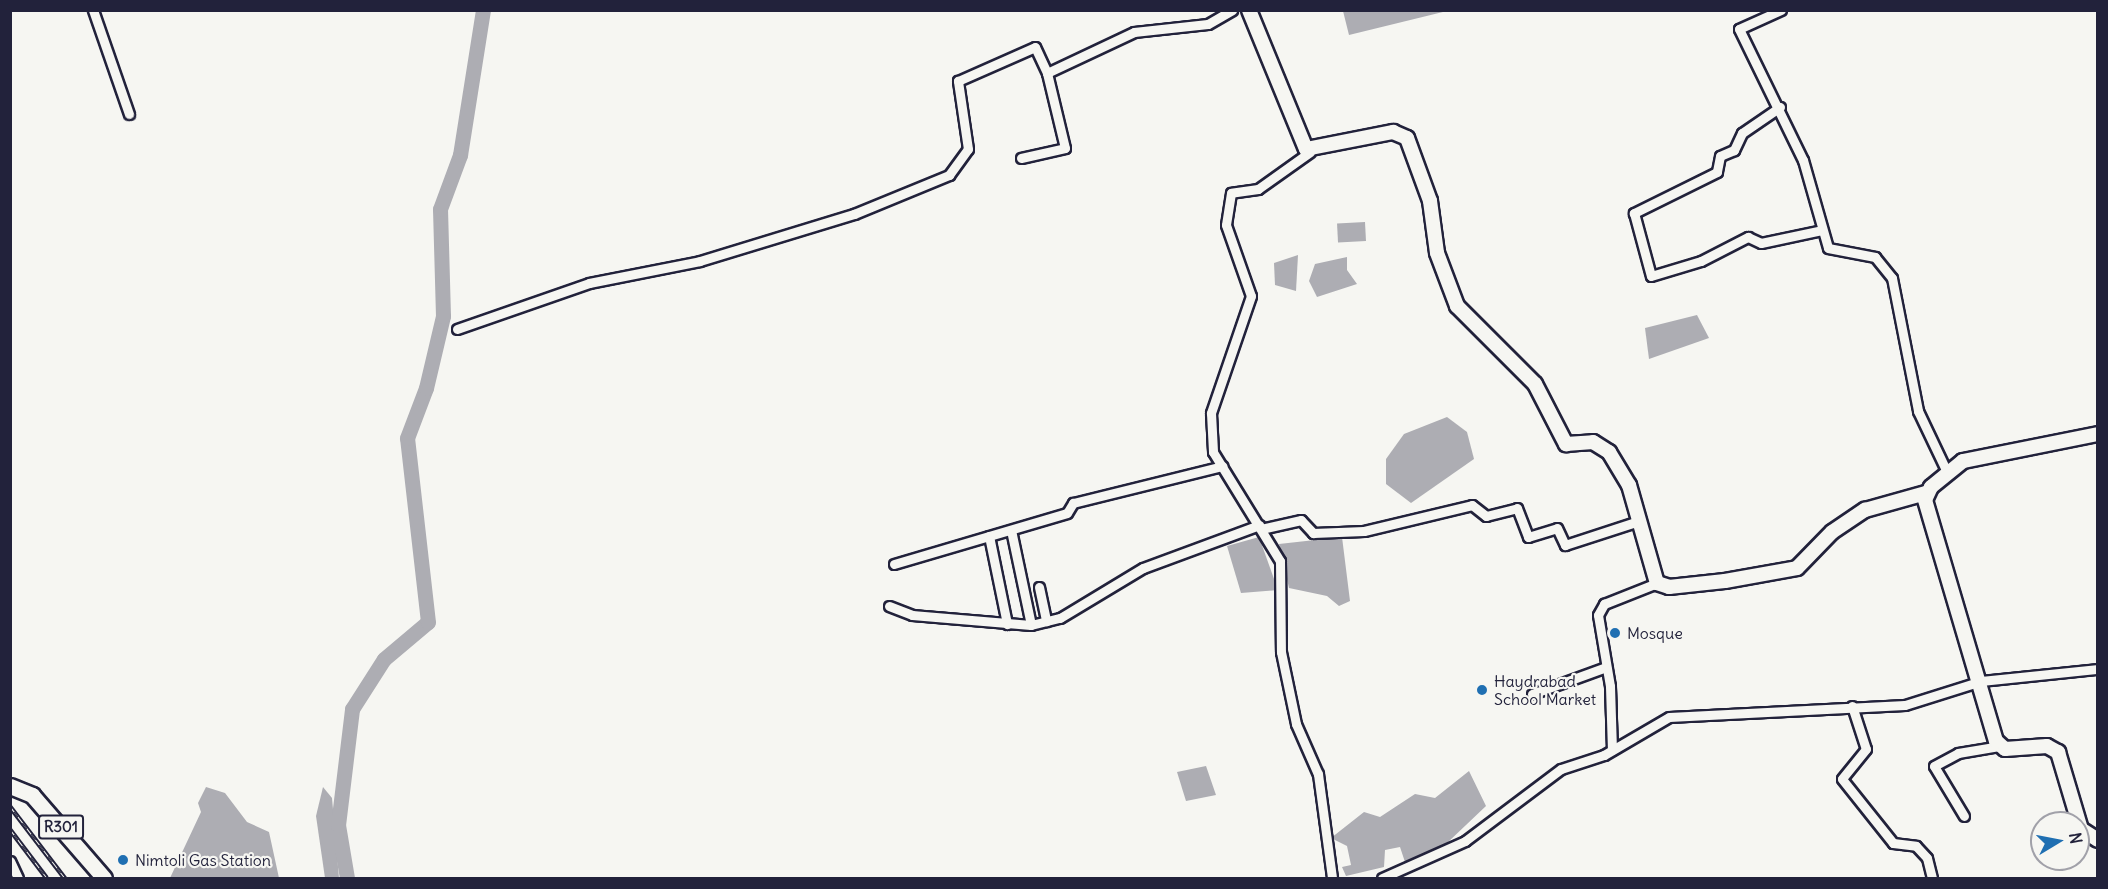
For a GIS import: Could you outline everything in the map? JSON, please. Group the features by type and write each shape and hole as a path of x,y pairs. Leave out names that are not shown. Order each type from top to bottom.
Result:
{"main road":[{"name":"R301","path":"10,786 32,795 104,879"}],"street":[{"path":"93,10 129,114"},
{"path":"1047,73 1134,32 1208,24 1232,10"},
{"path":"1249,10 1310,152"},
{"path":"1780,10 1739,29 1780,107 1803,160 1828,248 1875,257 1892,278 1918,411 1947,472"},
{"path":"457,329 589,283 700,261 854,214 949,175 968,149 958,81 1035,47 1047,73 1065,148 1021,158"},
{"path":"1780,107 1742,133 1734,150 1720,156 1717,172 1634,213 1651,276 1701,261 1748,237 1761,243 1822,230"},
{"path":"1332,879 1318,774 1296,724 1281,652 1280,561 1213,452 1211,413 1251,296 1226,225 1231,193 1258,189 1310,152 1393,132 1407,138 1430,201 1441,267 1457,306 1535,384 1566,444 1601,444 1609,452 1629,486 1657,583"},
{"path":"1612,750 1600,609 1657,583 1669,587 1797,568 1832,532 1865,510 1926,493 1947,472 1985,455 2097,434"},
{"path":"894,564 1067,513 1073,502 1222,466"},
{"path":"1926,493 2000,746"},
{"path":"889,606 912,615 1031,625 1046,621 1143,568 1260,527 1301,520 1313,533 1364,531 1472,505 1486,516 1517,508 1528,537 1557,528 1565,545 1639,521"},
{"path":"1011,530 1031,625"},
{"path":"989,536 1007,624"},
{"path":"1039,587 1046,621"},
{"path":"1532,694 1606,667"},
{"path":"1382,879 1465,841 1562,770 1612,750 1669,717 1925,701 1981,681 2097,669"},
{"path":"1852,706 1866,749 1842,779 1893,843 1916,846 1927,858 1932,879"},
{"path":"1964,816 1934,766 1958,753 2000,746 2047,746 2058,752 2081,829 2097,840"},
{"path":"10,861 18,879"}],"shaded area":[{"path":"1343,10 1447,11 1349,35"},
{"path":"1365,222 1366,241 1338,242 1337,223"},
{"path":"1298,255 1296,291 1275,285 1274,263"},
{"path":"1347,257 1347,270 1357,284 1317,297 1309,281 1315,264"},
{"path":"1697,315 1709,338 1649,359 1645,328"},
{"path":"1447,417 1467,432 1474,459 1411,503 1386,484 1386,459 1404,434"},
{"path":"1259,537 1278,590 1241,593 1227,546"},
{"path":"1342,537 1350,601 1339,606 1327,596 1289,588 1279,544"},
{"path":"1206,766 1216,795 1186,801 1177,772"},
{"path":"1469,771 1486,806 1446,844 1406,865 1400,847 1385,850 1384,867 1346,876 1342,867 1351,865 1347,846 1331,838 1364,812 1380,817 1415,794 1435,798"},
{"path":"206,787 225,793 247,822 269,832 279,878 170,878 201,812 198,803"},
{"path":"323,787 332,798 339,878 325,878 316,816"}],"waterway":[{"path":"347,878 338,825 352,709 384,659 428,622 407,438 426,388 443,316 440,209 460,155 483,10"}],"railway":[{"path":"10,806 65,878"},
{"path":"10,829 47,878"}],"place":[{"name":"Mosque","path":"1615,633"},
{"name":"Haydrabad School Market","path":"1482,690"},
{"name":"Nimtoli Gas Station","path":"123,860"}]}
